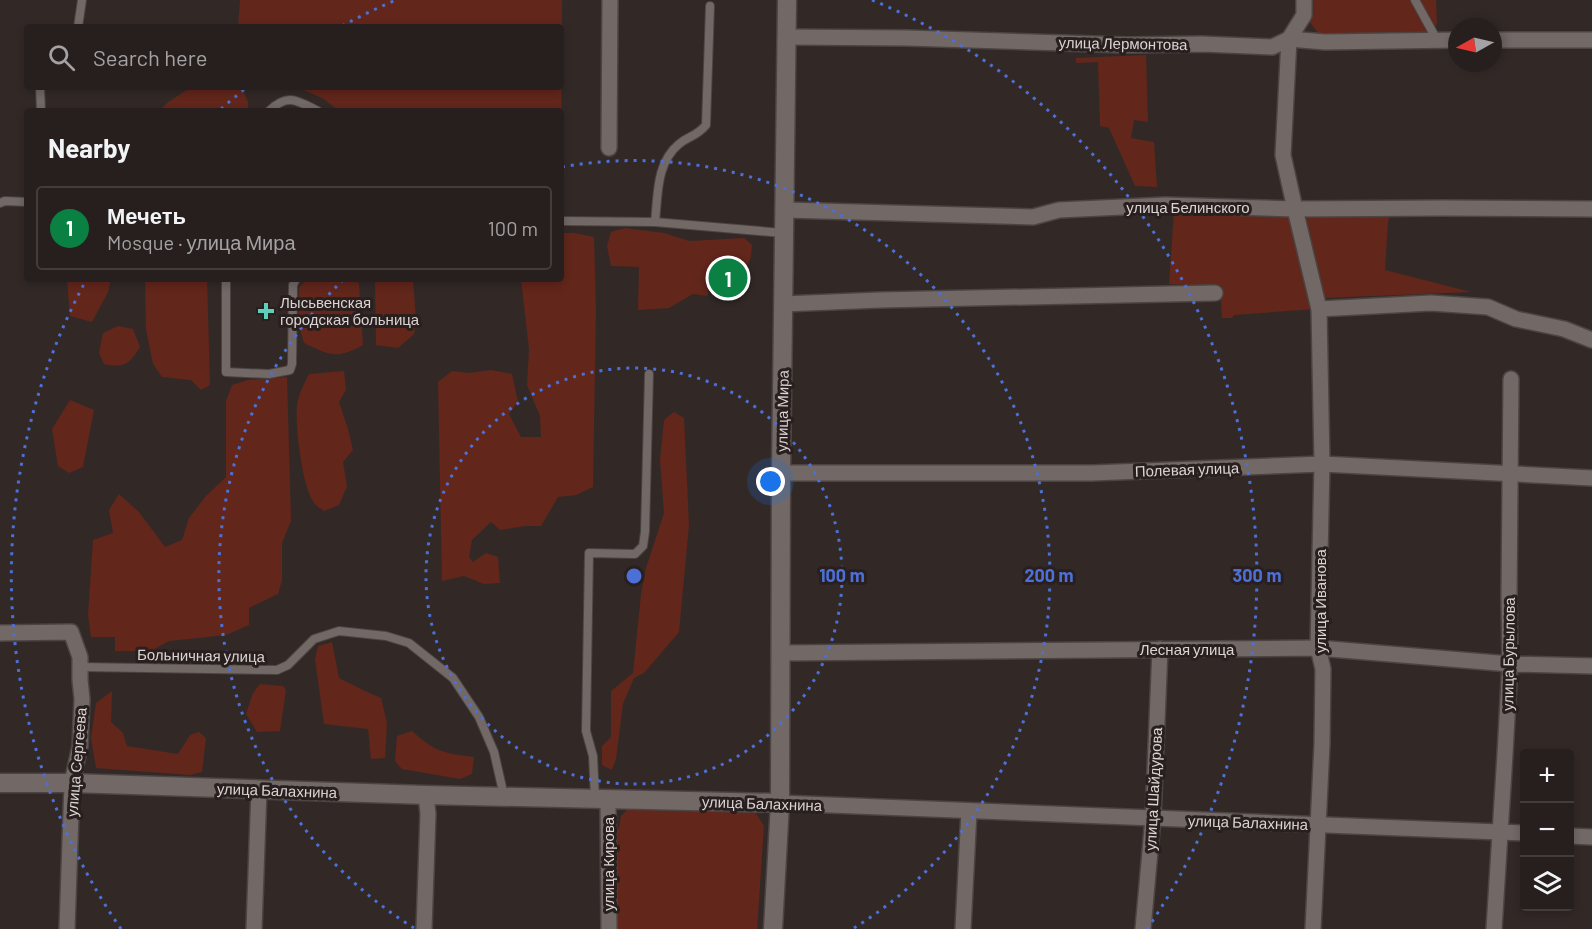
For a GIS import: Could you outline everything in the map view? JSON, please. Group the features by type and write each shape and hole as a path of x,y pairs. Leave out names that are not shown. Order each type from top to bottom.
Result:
{"street":[{"path":"609,148 610,0"},
{"name":"улица Мира","path":"773,929 780,803 781,473 787,0"},
{"path":"1289,39 1304,15 1304,0"},
{"name":"улица Лермонтова","path":"787,37 1272,46 1289,39 1325,42 1448,40"},
{"name":"улица Иванова","path":"1289,39 1283,155 1319,309 1322,464 1317,648 1323,669 1322,744 1313,929"},
{"path":"1502,40 1592,40"},
{"name":"улица Белинского","path":"784,210 1033,217 1059,210 1165,205 1295,209 1592,209"},
{"path":"783,304 1215,293"},
{"path":"1319,309 1431,303 1488,307 1515,319 1564,329 1592,340"},
{"name":"улица Бурылова","path":"1494,929 1510,664 1511,379"},
{"name":"Полевая улица","path":"781,473 1092,472 1322,464 1592,478"},
{"name":"улица Сергеева","path":"0,633 70,632 80,657 82,699 80,746 72,783 67,929"},
{"name":"Лесная улица","path":"781,653 1317,648 1510,664 1592,666"},
{"name":"улица Шайдурова","path":"1143,929 1153,818 1160,649"},
{"name":"улица Балахнина","path":"0,783 72,783 426,795 780,803 1520,833"},
{"path":"254,929 259,789"},
{"path":"424,929 428,814 426,795"},
{"name":"улица Кирова","path":"601,799 609,929"},
{"path":"963,929 969,811"},
{"path":"1574,836 1592,837"}],"lane":[{"path":"78,24 82,0"},
{"path":"1415,0 1437,40"},
{"path":"655,222 660,174 668,154 681,142 700,133 706,125 710,6"},
{"path":"40,90 41,108"},
{"path":"272,108 277,103 295,99 312,108"},
{"path":"0,203 24,202"},
{"path":"564,221 655,222 784,233"},
{"path":"226,282 226,372 269,374 290,370 292,364 292,285 294,282"},
{"path":"601,799 586,731 589,553 634,554 643,546 649,374"},
{"name":"Больничная улица","path":"80,667 277,670 288,665 314,639 339,631 386,636 409,643 453,678 479,717 494,752 505,797"}],"shaded area":[{"path":"240,0 562,0 562,24 238,24"},
{"path":"1308,0 1436,0 1437,24 1428,36 1332,36 1318,33 1309,21"},
{"path":"1146,55 1148,122 1134,120 1131,138 1154,142 1157,187 1135,186 1109,128 1100,126 1098,62 1076,63 1076,58"},
{"path":"186,90 243,90 248,108 162,108"},
{"path":"304,90 561,90 561,108 335,108 324,99"},
{"path":"1174,210 1290,216 1315,309 1234,315 1232,318 1222,318 1220,287 1169,284"},
{"path":"1390,215 1385,270 1471,292 1324,298 1306,216"},
{"path":"625,228 664,233 689,241 744,238 752,245 751,256 747,268 710,267 708,296 693,294 669,308 638,310 639,267 611,266 607,246 611,232"},
{"path":"564,233 594,237 596,308 593,487 576,495 558,497 541,526 500,530 491,522 472,540 469,557 473,562 486,553 498,557 500,583 484,584 464,576 442,581 438,382 452,371 469,373 491,370 512,374 518,402 509,414 521,437 541,437 540,416 527,385 529,349 521,282 564,282"},
{"path":"67,282 110,282 108,292 92,322 70,316"},
{"path":"145,282 207,282 210,385 201,390 191,380 162,377 153,364 146,330"},
{"path":"305,282 358,282 363,345 346,353 333,354 304,343 298,322 299,287"},
{"path":"375,282 413,282 416,320 414,334 398,348 376,345"},
{"path":"118,326 133,329 140,347 133,358 125,364 117,366 104,364 99,353 103,333"},
{"path":"344,371 346,390 339,402 353,450 343,462 347,486 339,505 324,511 311,498 303,473 298,442 297,405 309,374"},
{"path":"287,377 291,521 282,543 282,580 278,594 249,608 249,625 226,635 169,641 151,651 115,651 115,637 91,637 88,615 93,540 113,533 109,510 119,494 139,512 165,547 182,540 189,518 206,496 226,477 226,401 232,385 248,380"},
{"path":"70,400 94,410 83,467 69,473 58,466 52,429"},
{"path":"674,412 684,418 689,525 679,632 644,673 634,678 623,704 616,759 612,770 602,765 602,746 611,737 611,691 633,673 646,568 664,513 660,460 664,420"},
{"path":"332,642 339,678 381,698 387,723 385,758 371,759 368,729 324,724 315,659 318,646"},
{"path":"260,684 283,686 286,690 280,731 257,732 246,714 253,693"},
{"path":"112,691 111,722 123,733 127,746 178,754 190,735 199,732 206,738 202,772 190,775 96,768 91,738 96,703"},
{"path":"412,731 440,750 474,757 472,774 460,779 402,769 395,761 397,736"},
{"path":"629,808 755,812 764,826 757,929 614,929 613,830 619,828 621,816"}],"place":[{"name":"Мечеть","path":"728,278"},
{"name":"Лысьвенская городская больница","path":"266,311"}]}
